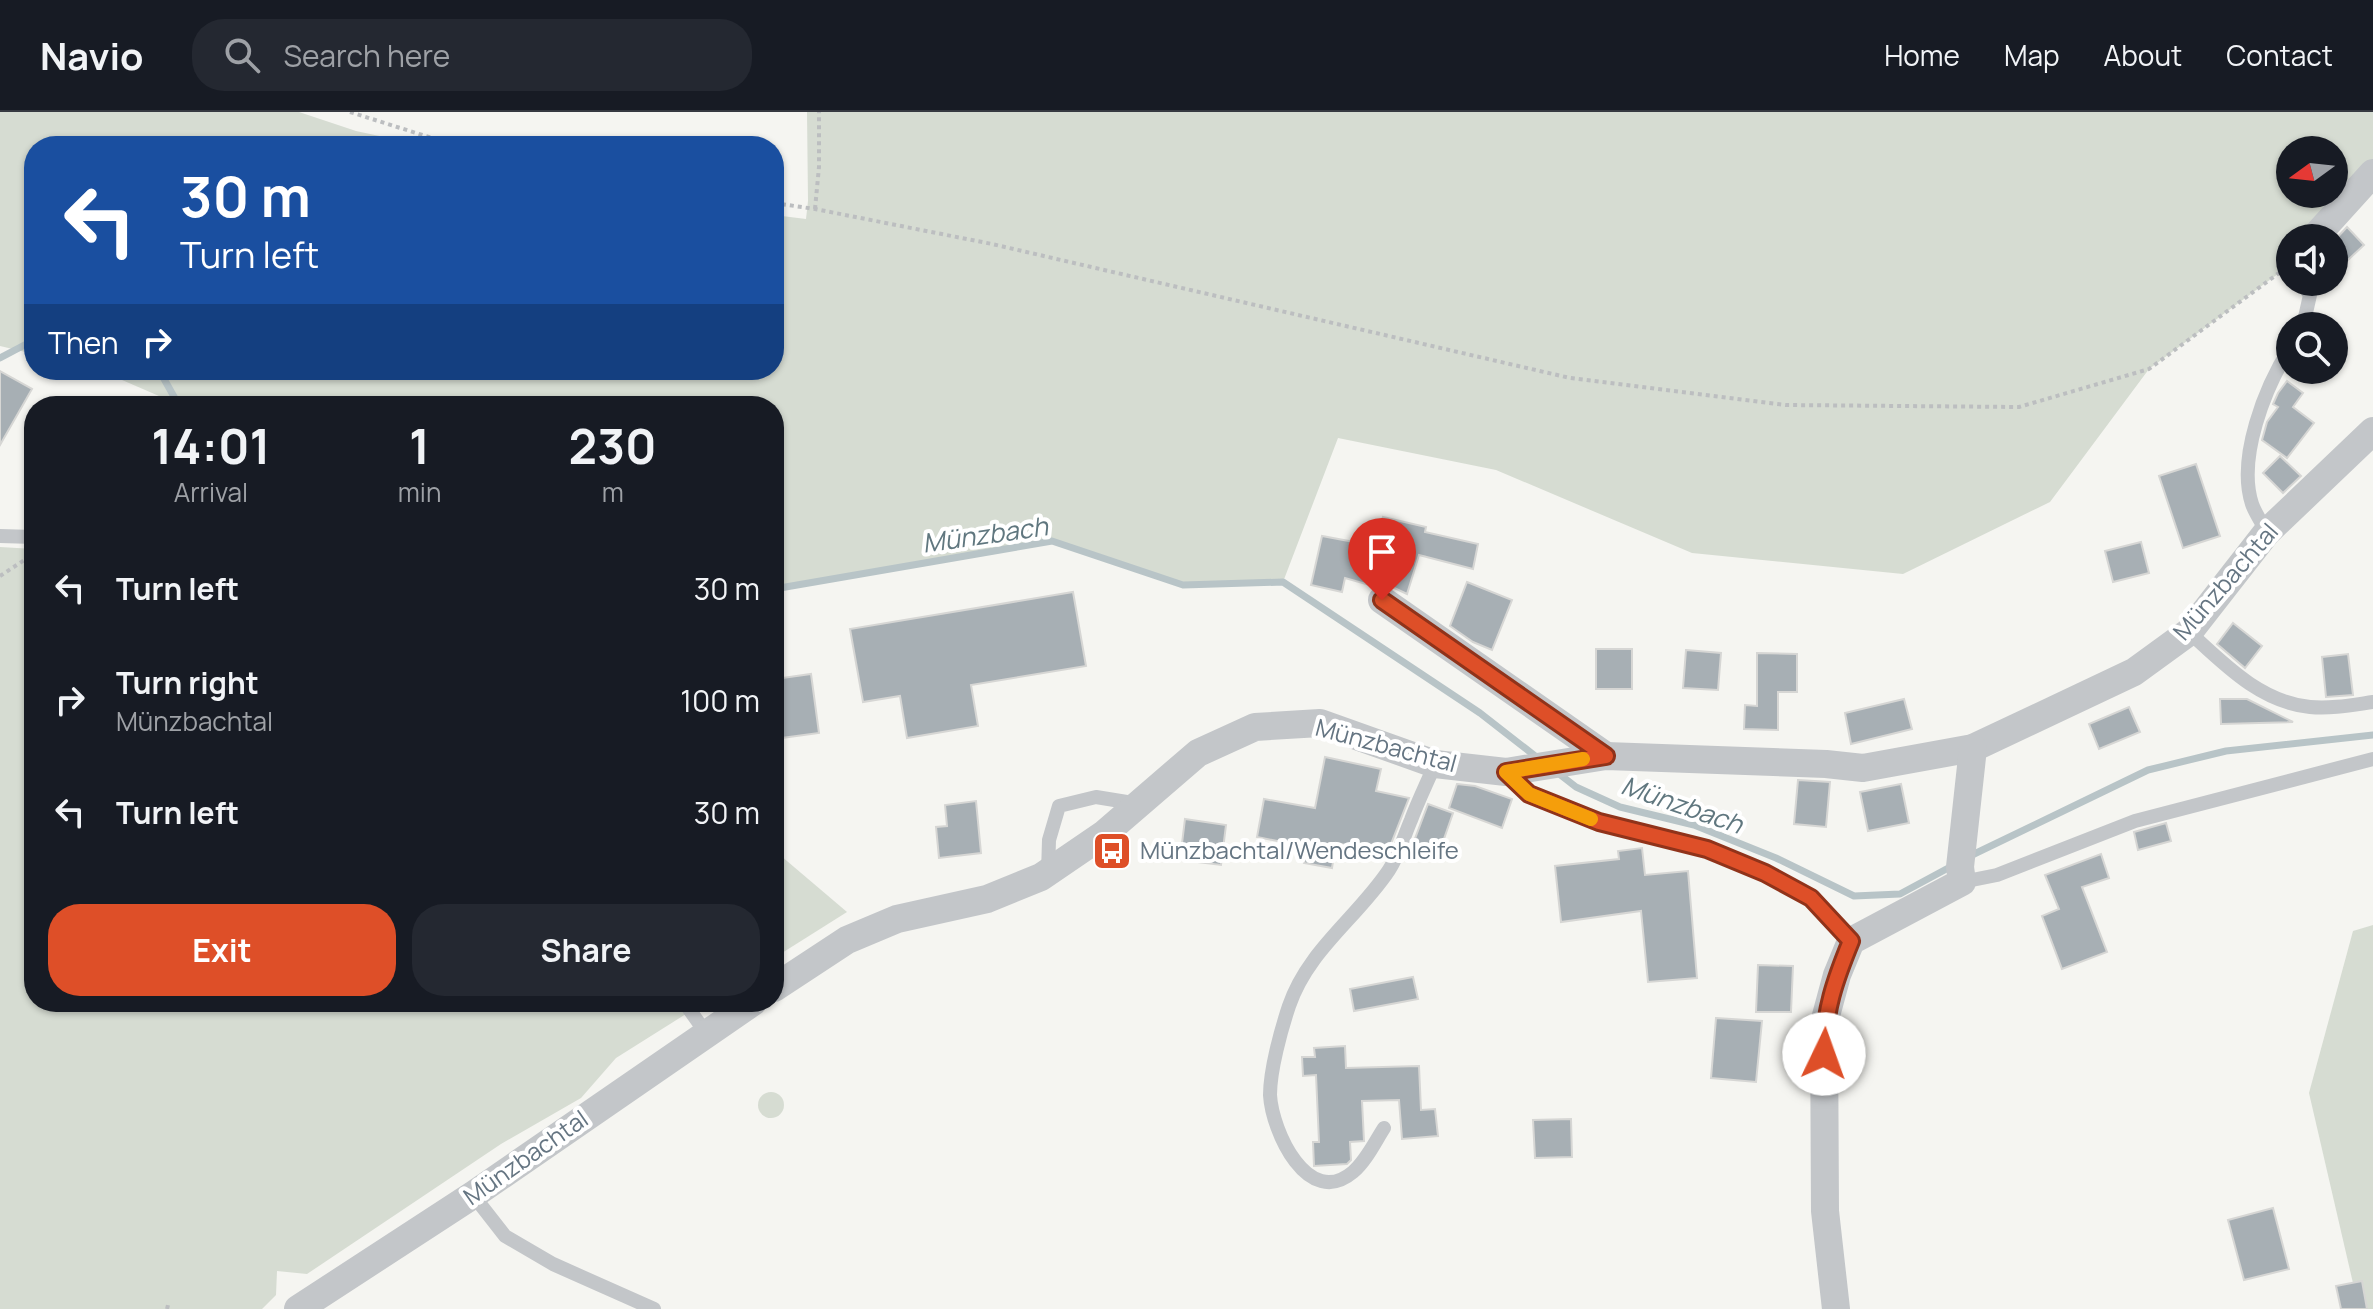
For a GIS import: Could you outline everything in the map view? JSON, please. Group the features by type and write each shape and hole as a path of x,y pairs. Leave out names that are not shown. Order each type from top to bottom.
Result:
{"street":[{"path":"2327,224 2373,173"},
{"name":"Münzbachtal","path":"784,981 847,940 897,919 987,899 1048,873 1085,850 1198,753 1255,727 1320,723 1435,764 1515,771 1606,756 1863,768 1973,748 2134,672 2189,632 2267,532 2373,431"},
{"path":"1382,600 1606,756"},
{"path":"1836,1309 1825,1211 1824,1023 1837,975 1851,941 1961,875 1973,748"},
{"name":"Münzbachtal","path":"298,1309 473,1195 738,1012"}],"lane":[{"path":"2267,532 2252,504 2246,469 2257,419 2276,378"},
{"path":"0,536 24,537"},
{"path":"2189,632 2244,680 2282,700 2319,707 2373,702"},
{"path":"1961,875 1997,875 2135,821 2373,759"},
{"path":"1384,1128 1352,1173 1327,1183 1314,1180 1303,1172 1280,1134 1270,1093 1289,1006 1303,973 1391,867 1435,764"},
{"path":"1515,771 1529,794 1599,822 1707,849 1765,873 1811,898 1851,941"},
{"path":"1048,873 1049,840 1059,806 1096,797 1139,804"},
{"path":"691,1012 706,1033"},
{"path":"473,1195 505,1236 553,1264 654,1309"}],"path":[{"path":"350,112 426,136"},
{"path":"815,209 819,112"},
{"path":"784,204 992,244 1570,378 1786,405 2019,407 2149,369 2276,275"},
{"path":"0,576 24,560"}],"shaded area":[{"path":"0,112 299,112 379,136 24,136 24,352 0,346"},
{"path":"807,112 2373,112 2373,173 2348,201 2348,136 2276,136 2276,208 2341,208 2327,224 2276,224 2276,275 2149,369 2050,502 1903,574 1692,553 1496,470 1338,438 1283,582 1183,585 1052,541 784,587 784,396 159,396 122,380 784,380 784,216 806,219"},
{"path":"0,547 24,548 24,1012 689,1012 616,1058 581,1098 501,1144 307,1274 277,1271 276,1295 262,1309 0,1309"},
{"path":"784,858 847,912 784,952"},
{"path":"2373,925 2373,1309 2359,1309 2309,1093 2353,931"},
{"path":"771,1092 780,1096 784,1105 780,1114 771,1118 762,1114 758,1105 762,1096"}],"building":[{"path":"2348,228 2364,245 2348,260"},
{"path":"0,371 32,389 28,396 24,396 24,403 0,445"},
{"path":"2285,384 2291,384 2303,393 2293,407 2314,423 2287,458 2262,440 2267,422 2278,407 2273,404"},
{"path":"2280,456 2301,476 2283,493 2263,473"},
{"path":"2196,464 2220,536 2183,548 2159,476"},
{"path":"1383,517 1426,527 1425,532 1478,544 1473,569 1419,555 1407,594 1384,583 1373,586 1345,578 1342,592 1311,585 1322,536 1365,544 1368,534 1377,537"},
{"path":"2141,542 2149,573 2113,582 2105,551"},
{"path":"1467,582 1512,600 1492,650 1473,642 1450,626"},
{"path":"1073,592 1086,666 971,685 978,726 907,738 900,696 863,702 850,629"},
{"path":"2233,623 2262,646 2245,668 2217,644"},
{"path":"1596,649 1632,649 1632,689 1596,689"},
{"path":"1686,650 1721,653 1718,690 1683,688"},
{"path":"1757,653 1797,654 1797,692 1778,692 1778,730 1744,729 1745,705 1757,706"},
{"path":"2348,654 2353,695 2326,697 2322,657"},
{"path":"811,674 819,733 784,738 784,678"},
{"path":"1904,699 1912,729 1851,744 1845,713"},
{"path":"2220,699 2247,699 2293,722 2221,724"},
{"path":"2129,707 2140,732 2099,749 2089,724"},
{"path":"1325,757 1381,769 1376,791 1409,798 1387,854 1336,843 1332,868 1304,863 1307,847 1257,837 1264,799 1315,808"},
{"path":"1798,780 1830,782 1826,827 1794,824"},
{"path":"1457,784 1475,786 1512,799 1502,828 1449,808"},
{"path":"1901,784 1909,823 1868,831 1860,792"},
{"path":"976,801 981,853 939,858 936,827 947,826 945,805"},
{"path":"1428,804 1453,813 1439,853 1413,844"},
{"path":"1185,819 1226,825 1221,865 1180,860"},
{"path":"2166,823 2171,841 2138,850 2134,832"},
{"path":"1642,848 1645,875 1688,871 1697,978 1648,982 1641,911 1561,922 1555,866 1619,859 1618,851"},
{"path":"2101,854 2109,878 2082,887 2107,952 2062,969 2042,916 2059,909 2045,875"},
{"path":"1758,965 1793,966 1791,1012 1756,1012"},
{"path":"1413,977 1418,999 1354,1011 1350,989"},
{"path":"1716,1018 1762,1021 1756,1082 1711,1078"},
{"path":"1345,1046 1346,1068 1419,1066 1421,1110 1435,1109 1438,1136 1402,1139 1399,1100 1362,1101 1364,1141 1350,1142 1351,1160 1347,1164 1314,1166 1313,1142 1319,1142 1316,1075 1303,1076 1302,1057 1315,1057 1314,1048"},
{"path":"1571,1119 1572,1157 1535,1158 1533,1120"},
{"path":"2273,1208 2289,1269 2244,1280 2228,1220"},
{"path":"2362,1281 2367,1309 2341,1309 2336,1286"}],"waterway":[{"name":"Münzbach","path":"0,358 24,345"},
{"name":"Münzbach","path":"165,380 174,396"},
{"name":"Münzbach","path":"784,587 1052,541 1183,585 1283,582 1480,713 1539,759"},
{"name":"Münzbach","path":"1970,856 2148,770 2226,751 2373,735"},
{"name":"Münzbach","path":"1558,773 1576,787 1620,807 1694,825 1776,858 1854,896 1900,894 1952,866"}],"slow traffic":[{"path":"1583,759 1506,772 1529,794 1591,819"}],"place":[{"name":"Münzbachtal/Wendeschleife","path":"1112,851"}],"route":[{"path":"1382,600 1606,756 1506,772 1529,794 1599,822 1707,849 1765,873 1811,898 1851,941 1837,975 1824,1023 1824,1054"}]}
